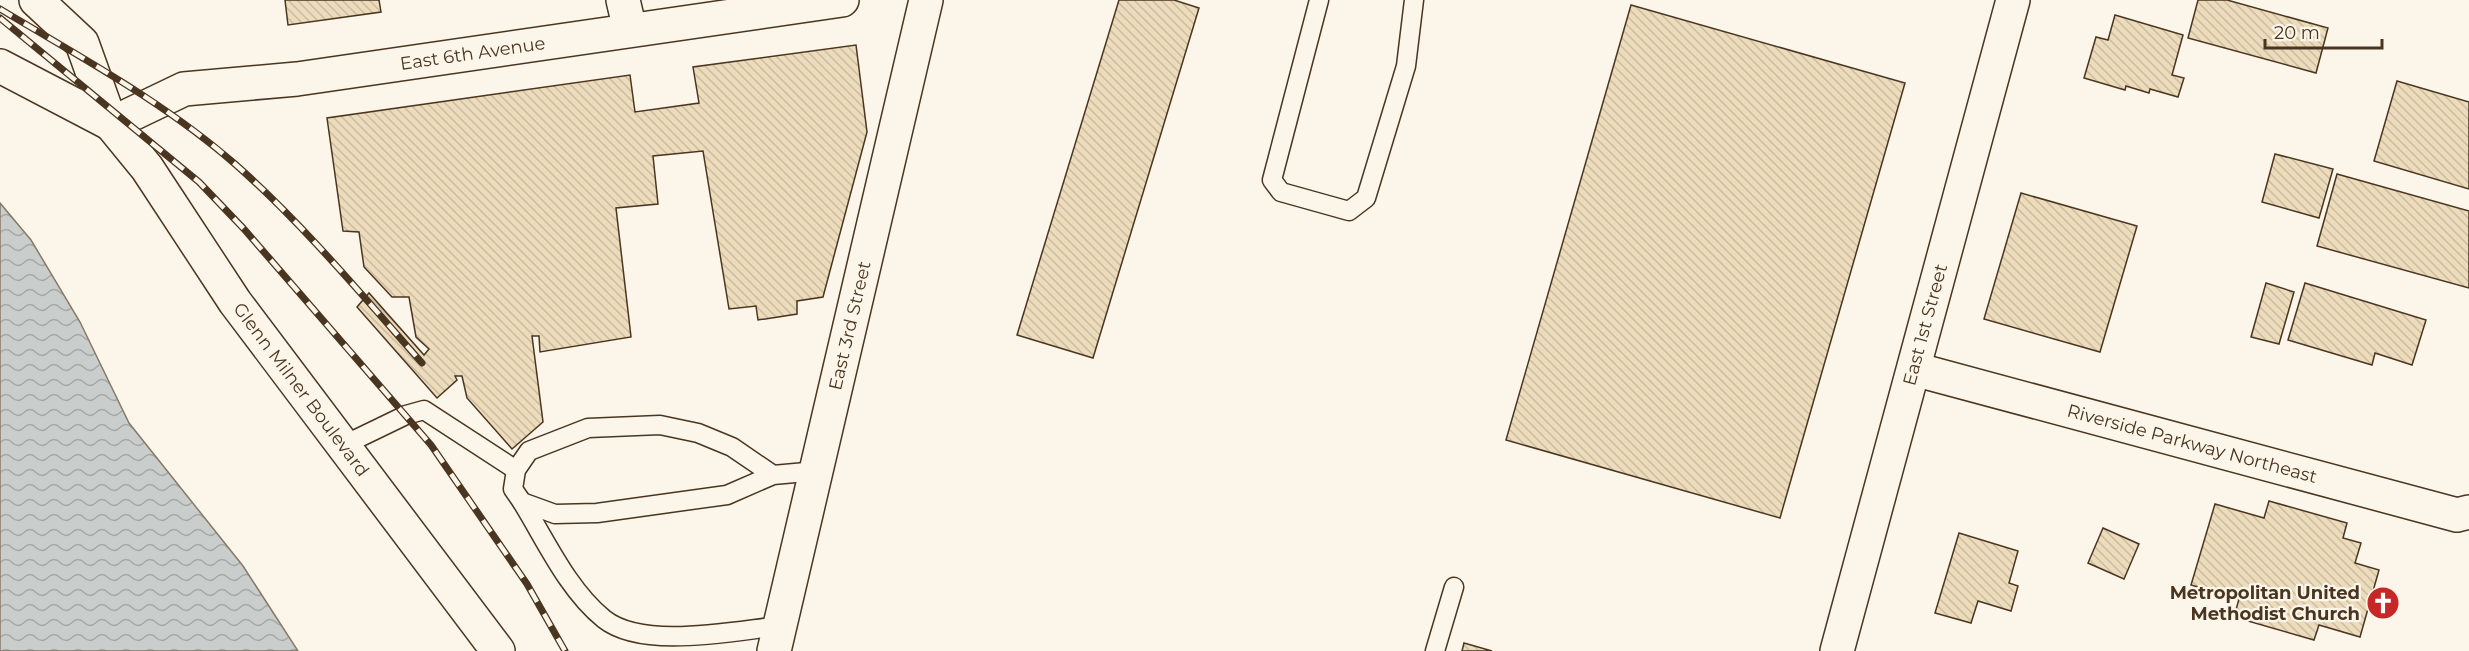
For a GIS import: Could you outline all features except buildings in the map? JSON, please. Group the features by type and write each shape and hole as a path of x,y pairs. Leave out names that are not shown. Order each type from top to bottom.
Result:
{"street":[{"name":"Glenn Milner Boulevard","path":"36,0 82,44 111,124 147,168 235,302 498,651"},
{"name":"East 6th Avenue","path":"111,124 184,89 297,79 626,15 842,0"},
{"name":"East 3rd Street","path":"777,639 926,0"},
{"name":"East 1st Street","path":"1838,651 2013,0"},
{"name":"Glenn Milner Boulevard","path":"0,66 111,124"},
{"name":"Riverside Parkway Northeast","path":"1914,369 2457,515 2469,512"}],"lane":[{"path":"1320,0 1272,180 1281,192 1349,211 1366,198 1406,66 1414,0"},
{"path":"344,445 406,415 424,410 516,470"},
{"path":"773,475 732,447 698,433 660,425 588,428 529,451 516,470 513,489 577,590 605,620 632,632 669,636 777,639"},
{"path":"522,502 555,514 597,513 728,495 773,475 817,471"},
{"path":"1435,651 1454,587"}],"water":[{"path":"0,203 31,240 80,322 129,423 243,566 298,651 0,651"}],"railway":[{"path":"0,9 151,100 235,164 308,235 422,363"},
{"path":"0,18 199,182 244,229 431,445 527,584 565,651"}],"place":[{"name":"Metropolitan United Methodist Church","path":"2383,603"}]}
